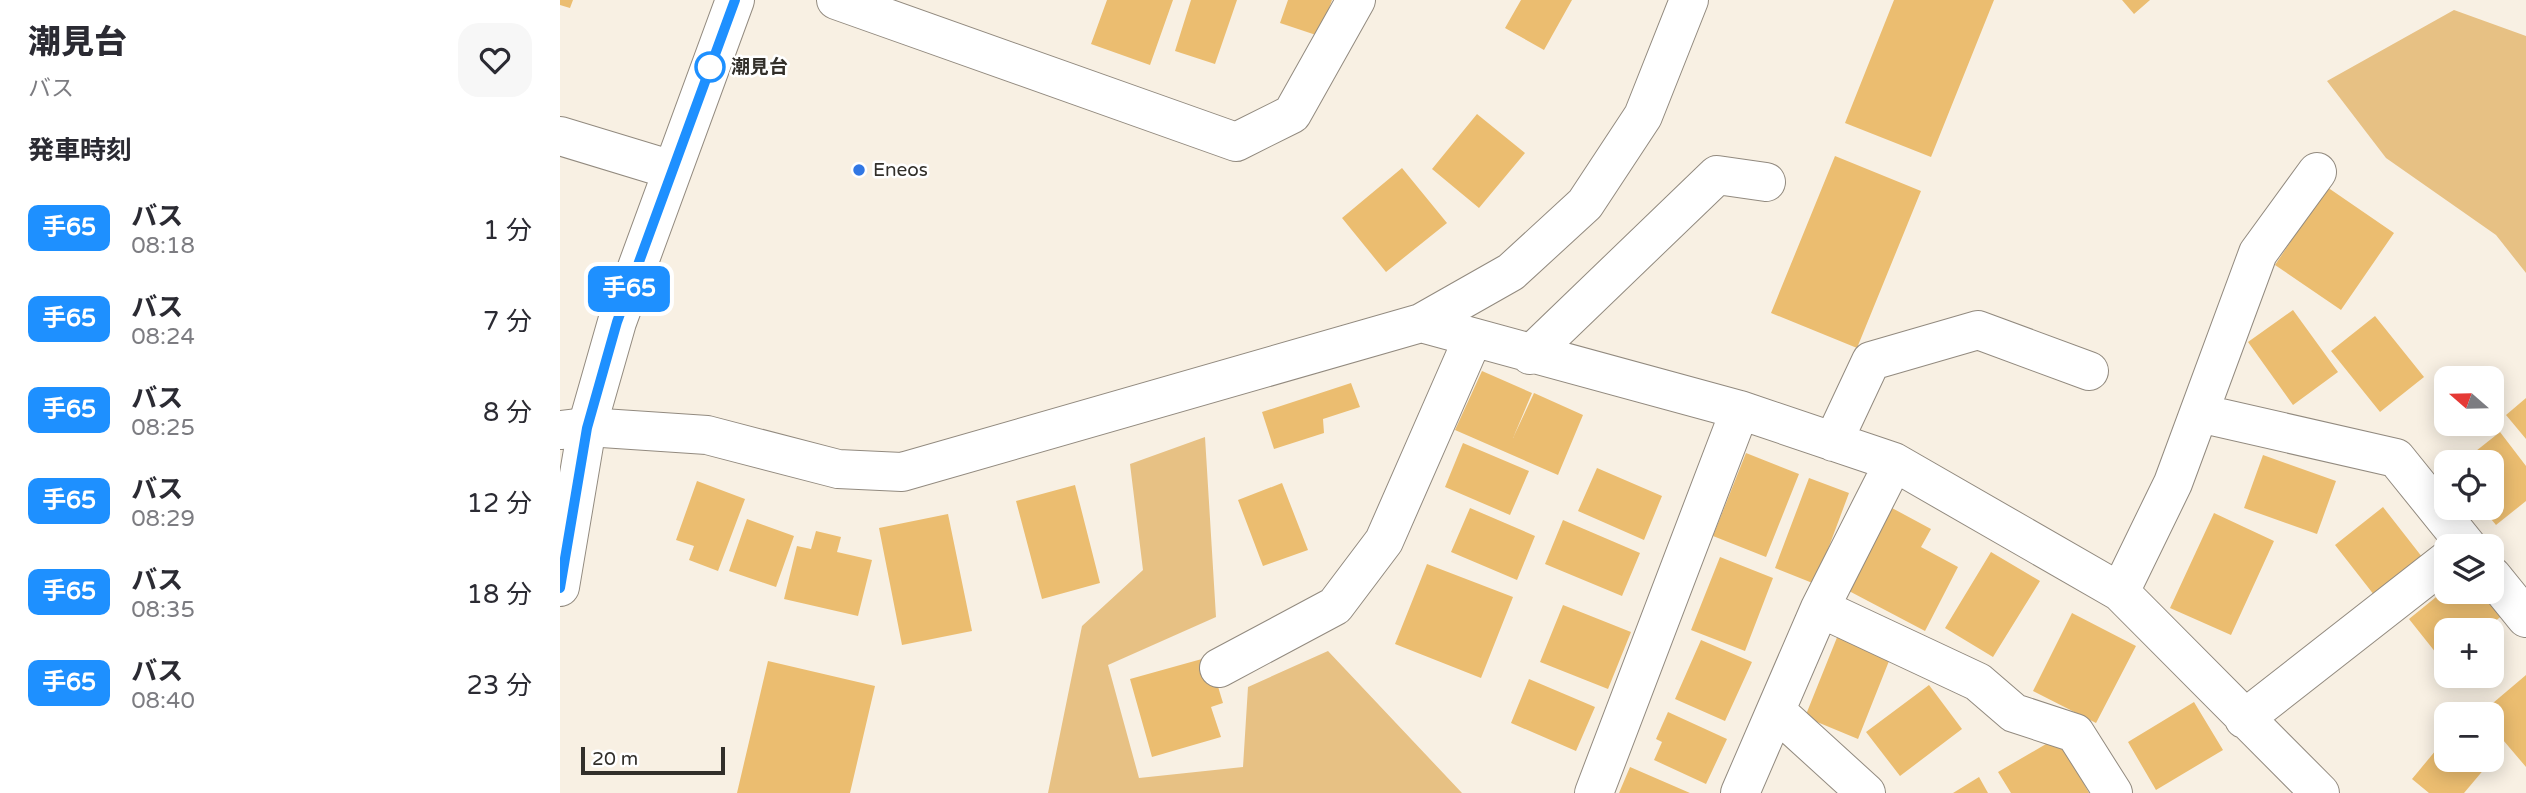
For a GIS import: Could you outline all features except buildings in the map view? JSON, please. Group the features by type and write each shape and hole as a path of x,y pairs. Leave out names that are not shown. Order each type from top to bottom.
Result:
{"main road":[{"path":"560,587 573,429 617,322 735,0"},
{"path":"836,0 1236,142 1292,114 1356,0"},
{"path":"573,429 708,435 838,469 902,472 1421,323 1511,272 1585,204 1643,116 1689,0"},
{"path":"560,136 672,170"},
{"path":"2120,593 2174,483 2258,253 2318,172"},
{"path":"1530,355 1717,175 1766,182"},
{"path":"1421,323 1530,355 1741,410 1895,462 2120,593 2320,793"},
{"path":"1833,442 1871,361 1978,330 2089,372"},
{"path":"1219,667 1335,606 1384,541 1473,338"},
{"path":"1594,793 1741,410"},
{"path":"2199,413 2396,458 2456,534"},
{"path":"1740,793 1820,608 1895,462"},
{"path":"2244,719 2434,570"},
{"path":"2504,591 2526,618"},
{"path":"1820,608 1978,682 2014,713 2075,733 2113,793"},
{"path":"1776,711 1866,793"}],"shaded area":[{"path":"2454,10 2526,36 2526,273 2496,235 2386,158 2327,81"},
{"path":"1205,437 1216,617 1108,665 1139,778 1243,767 1248,687 1328,651 1462,793 1048,793 1082,626 1143,570 1130,464"}],"bus line":[{"name":"手65","path":"560,588 587,428 617,322 735,0"}],"place":[{"name":"潮見台","path":"710,67"},
{"name":"Eneos","path":"859,170"}]}
